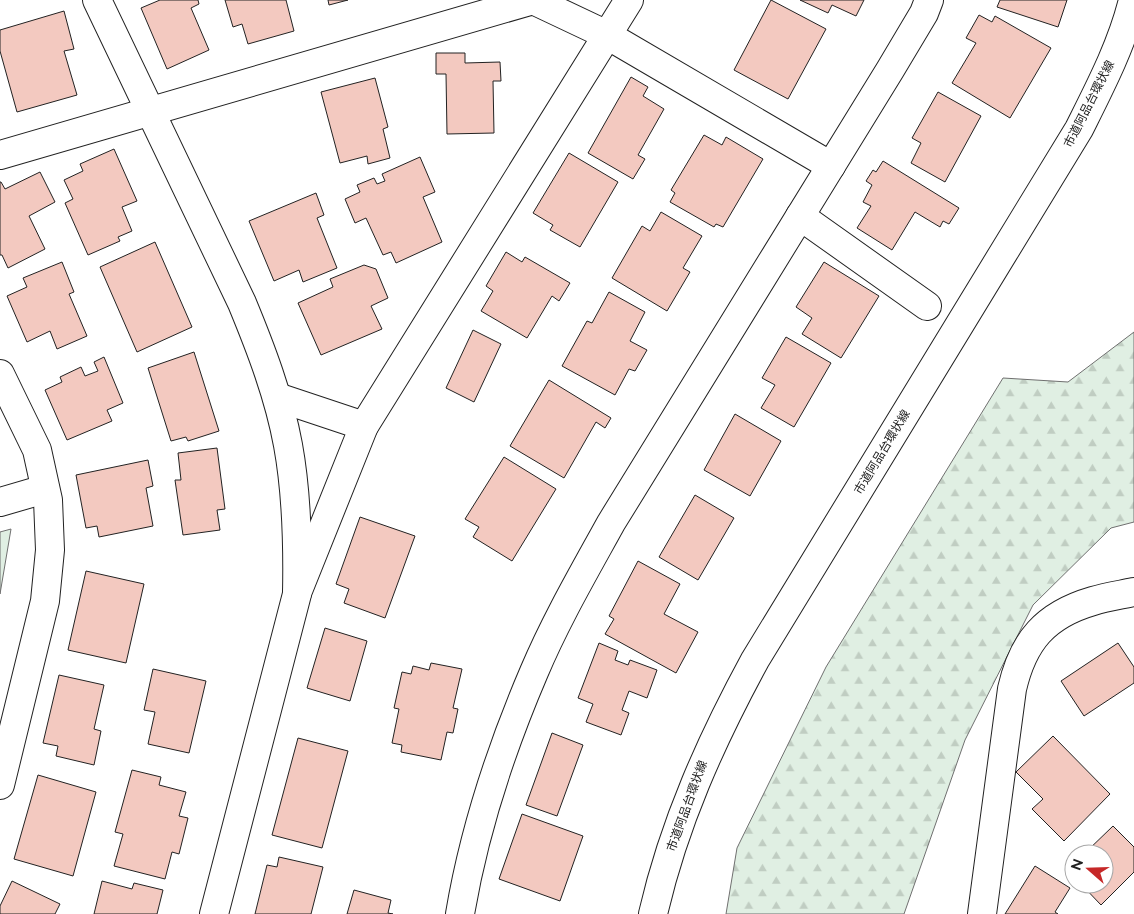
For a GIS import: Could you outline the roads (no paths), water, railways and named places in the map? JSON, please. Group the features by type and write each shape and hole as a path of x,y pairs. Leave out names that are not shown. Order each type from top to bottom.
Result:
{"street":[{"path":"97,0 242,303 261,349 277,397 288,445 295,494 298,544 297,594"},
{"path":"0,155 533,0 607,35 831,166"},
{"path":"214,914 297,594 364,426 629,0"},
{"path":"460,914 481,826 505,747 535,670 553,633 611,523 890,70 924,13 929,0"},
{"name":"市道阿品台環状線","path":"654,914 671,849 687,800 730,705 755,660 1079,129 1108,73 1133,0"},
{"path":"800,216 927,306"},
{"path":"0,374 37,450 49,516 50,550 44,601 0,785"},
{"path":"277,397 364,426"},
{"path":"0,502 45,489"},
{"path":"982,914 1012,689 1026,648 1055,617 1074,607 1094,600 1134,592"}]}
